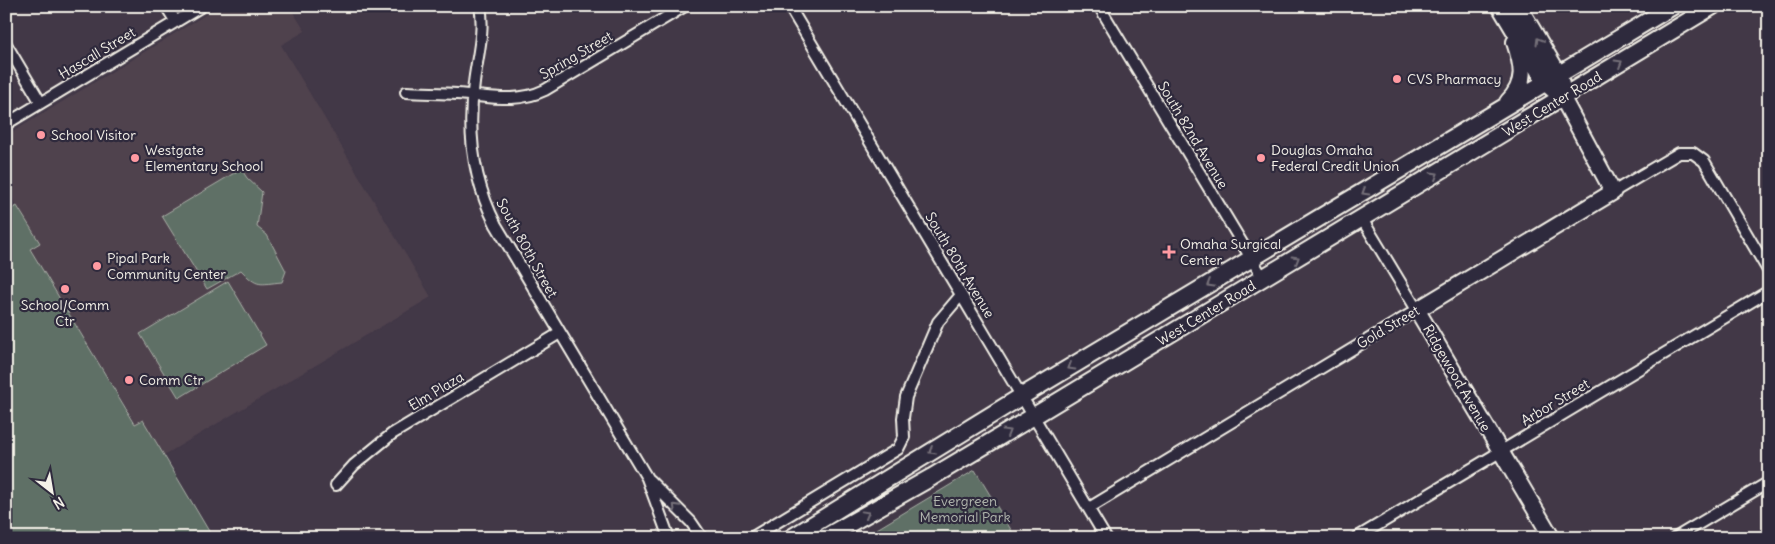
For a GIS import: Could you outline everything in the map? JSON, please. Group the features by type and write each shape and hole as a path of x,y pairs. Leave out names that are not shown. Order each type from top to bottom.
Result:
{"main road":[{"name":"West Center Road","path":"791,538 1022,396 1673,6"},
{"name":"West Center Road","path":"824,538 932,477 1034,416 1713,6"},
{"path":"1508,9 1553,79 1612,192"},
{"path":"1497,113 1516,94 1520,87 1522,73 1508,9"},
{"name":"Gold Street","path":"1417,310 1612,192"},
{"name":"Ridgewood Avenue","path":"1417,310 1552,538"}],"street":[{"path":"166,6 176,22"},
{"name":"Hascall Street","path":"6,124 202,6"},
{"name":"South 80th Street","path":"480,6 482,32 471,112 472,153 483,197 496,225 647,478 669,538"},
{"name":"Spring Street","path":"406,92 510,99 524,98 537,94 685,6"},
{"name":"South 80th Avenue","path":"789,6 1106,538"},
{"name":"South 82nd Avenue","path":"1099,6 1263,278"},
{"path":"6,44 41,103"},
{"name":"Gold Street","path":"1612,192 1679,153 1689,152 1699,156 1704,161 1769,272"},
{"name":"Ridgewood Avenue","path":"1362,219 1417,310"},
{"name":"Arbor Street","path":"1356,538 1769,291"},
{"path":"751,538 898,449 904,437 903,418 906,397 938,322 961,295"},
{"name":"Gold Street","path":"1089,508 1417,310"},
{"name":"Elm Plaza","path":"336,485 354,465 392,434 560,334"},
{"name":"South 80th Street","path":"647,478 691,522 702,538"},
{"path":"1675,538 1769,482"}],"shaded area":[{"path":"220,6 289,6 305,31 281,45 431,297 164,455 143,420 136,424 30,249 39,243 6,188 6,136"}],"green space":[{"path":"241,169 247,178 262,192 257,227 267,235 286,271 282,282 259,284 251,280 241,270 207,289 162,216"},
{"path":"17,206 40,243 30,249 135,424 143,420 213,538 6,538 6,212"},
{"path":"228,281 266,345 179,398 140,334"},
{"name":"Evergreen Memorial Park","path":"975,470 1016,538 862,538"}],"place":[{"name":"CVS Pharmacy","path":"1397,79"},
{"name":"School Visitor","path":"41,135"},
{"name":"Westgate Elementary School","path":"135,158"},
{"name":"Douglas Omaha Federal Credit Union","path":"1261,158"},
{"name":"Omaha Surgical Center","path":"1169,252"},
{"name":"Pipal Park Community Center","path":"97,266"},
{"name":"School/Comm Ctr","path":"65,289"},
{"name":"Comm Ctr","path":"129,380"}]}
